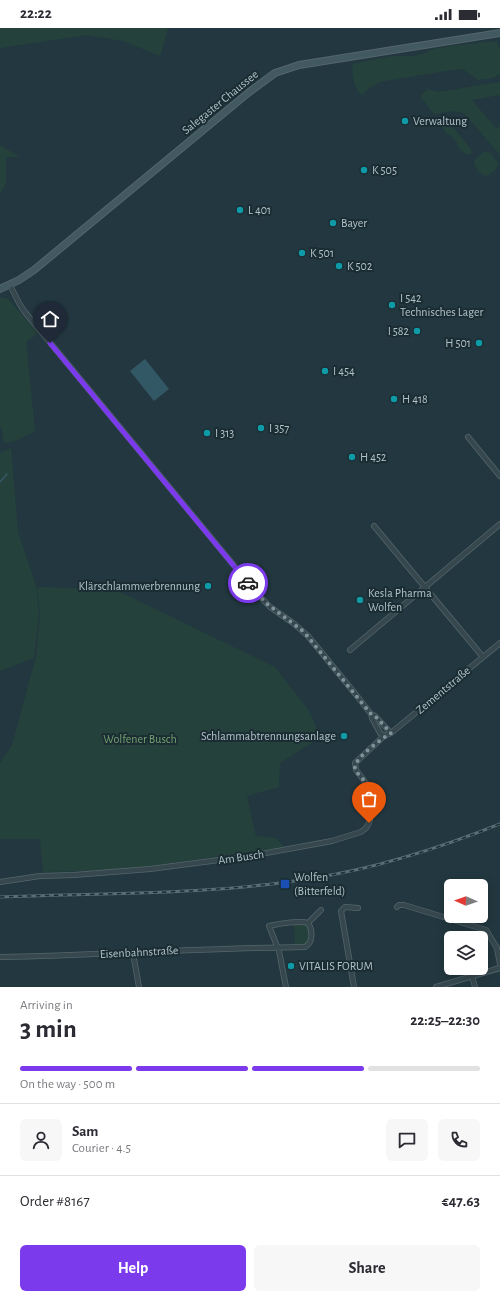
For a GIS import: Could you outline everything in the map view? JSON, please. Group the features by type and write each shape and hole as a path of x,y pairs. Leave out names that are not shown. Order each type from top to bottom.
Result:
{"main road":[{"name":"Salegaster Chaussee","path":"0,289 24,277 41,264 262,81 275,73 299,65 500,33"}],"street":[{"path":"10,285 18,303 24,311 259,596 273,609 304,632 371,714 375,716 391,733"},
{"path":"468,437 500,476"},
{"path":"350,650 500,524"},
{"path":"374,526 483,656"},
{"name":"Zementstraße","path":"384,736 391,733 500,643"},
{"path":"371,714 380,733 384,736"},
{"name":"Am Busch","path":"0,882 40,876 74,876 143,870 250,856 332,841 361,832 369,823 374,806 374,800 372,791 356,770 355,763 384,736"},
{"path":"397,907 399,905 404,905 486,930 489,932 497,948 500,964"},
{"path":"354,987 340,914 343,908 358,908"},
{"path":"286,987 277,947 269,926 296,922 308,923 321,910"},
{"name":"Eisenbahnstraße","path":"0,957 308,946 311,941 310,927 308,923"},
{"path":"133,952 139,987"},
{"path":"436,987 500,968"},
{"path":"472,976 475,987"}],"green space":[{"path":"0,28 168,28 160,56 123,41 87,35 0,48"},
{"path":"496,41 500,49 500,74 493,78 478,80 464,70 458,69 379,82 371,88 370,87 363,94 360,94 355,84 352,67 353,64 356,63 393,56 414,56 433,49"},
{"path":"500,82 500,95 472,100 496,128 498,128 500,123 500,155 464,113 453,111 434,114 420,96 428,89 438,92"},
{"path":"445,119 471,149 472,152 470,154 465,154 457,146 458,144 450,134 448,135 441,126 441,120"},
{"path":"0,145 20,157 6,157 6,183 0,194"},
{"path":"484,151 491,153 498,163 494,171 485,176 479,172 474,164 475,160"},
{"path":"0,297 7,298 38,333 26,342 35,431 16,441 8,443 4,443 0,426"},
{"path":"11,448 18,532 36,586 39,615 34,658 0,671 0,453"},
{"name":"Wolfener Busch","path":"37,588 116,590 275,667 309,711 321,737 280,763 279,787 247,796 256,836 275,838 285,847 123,870 43,872 40,839 0,839 0,763 12,745 36,657 40,615"},
{"path":"305,924 308,927 308,941 306,944 295,945 294,925"}],"water":[{"path":"145,359 169,389 154,401 130,371"}],"waterway":[{"path":"0,482 7,474"}],"railway":[{"path":"0,897 118,894 236,888 275,884 338,874 385,863 432,849 500,824"}],"way so far":[{"path":"248,583 275,611 302,629 371,714 375,716 391,733 384,736 355,763 356,770 372,791 374,797 374,806 369,823"}],"place":[{"name":"Verwaltung","path":"405,121"},
{"name":"K 505","path":"364,170"},
{"name":"L 401","path":"240,210"},
{"name":"Bayer","path":"333,223"},
{"name":"K 501","path":"302,253"},
{"name":"K 502","path":"339,266"},
{"name":"I 542 Technisches Lager","path":"392,305"},
{"name":"I 582","path":"417,331"},
{"name":"H 501","path":"479,343"},
{"name":"I 454","path":"325,371"},
{"name":"H 418","path":"394,399"},
{"name":"I 357","path":"261,428"},
{"name":"I 313","path":"207,433"},
{"name":"H 452","path":"352,457"},
{"name":"Klärschlammverbrennung","path":"208,586"},
{"name":"Kesla Pharma Wolfen","path":"360,600"},
{"name":"Schlammabtrennungsanlage","path":"344,736"},
{"name":"Wolfen (Bitterfeld)","path":"285,884"},
{"name":"VITALIS FORUM","path":"291,966"}],"route":[{"path":"50,343 248,583"}]}
